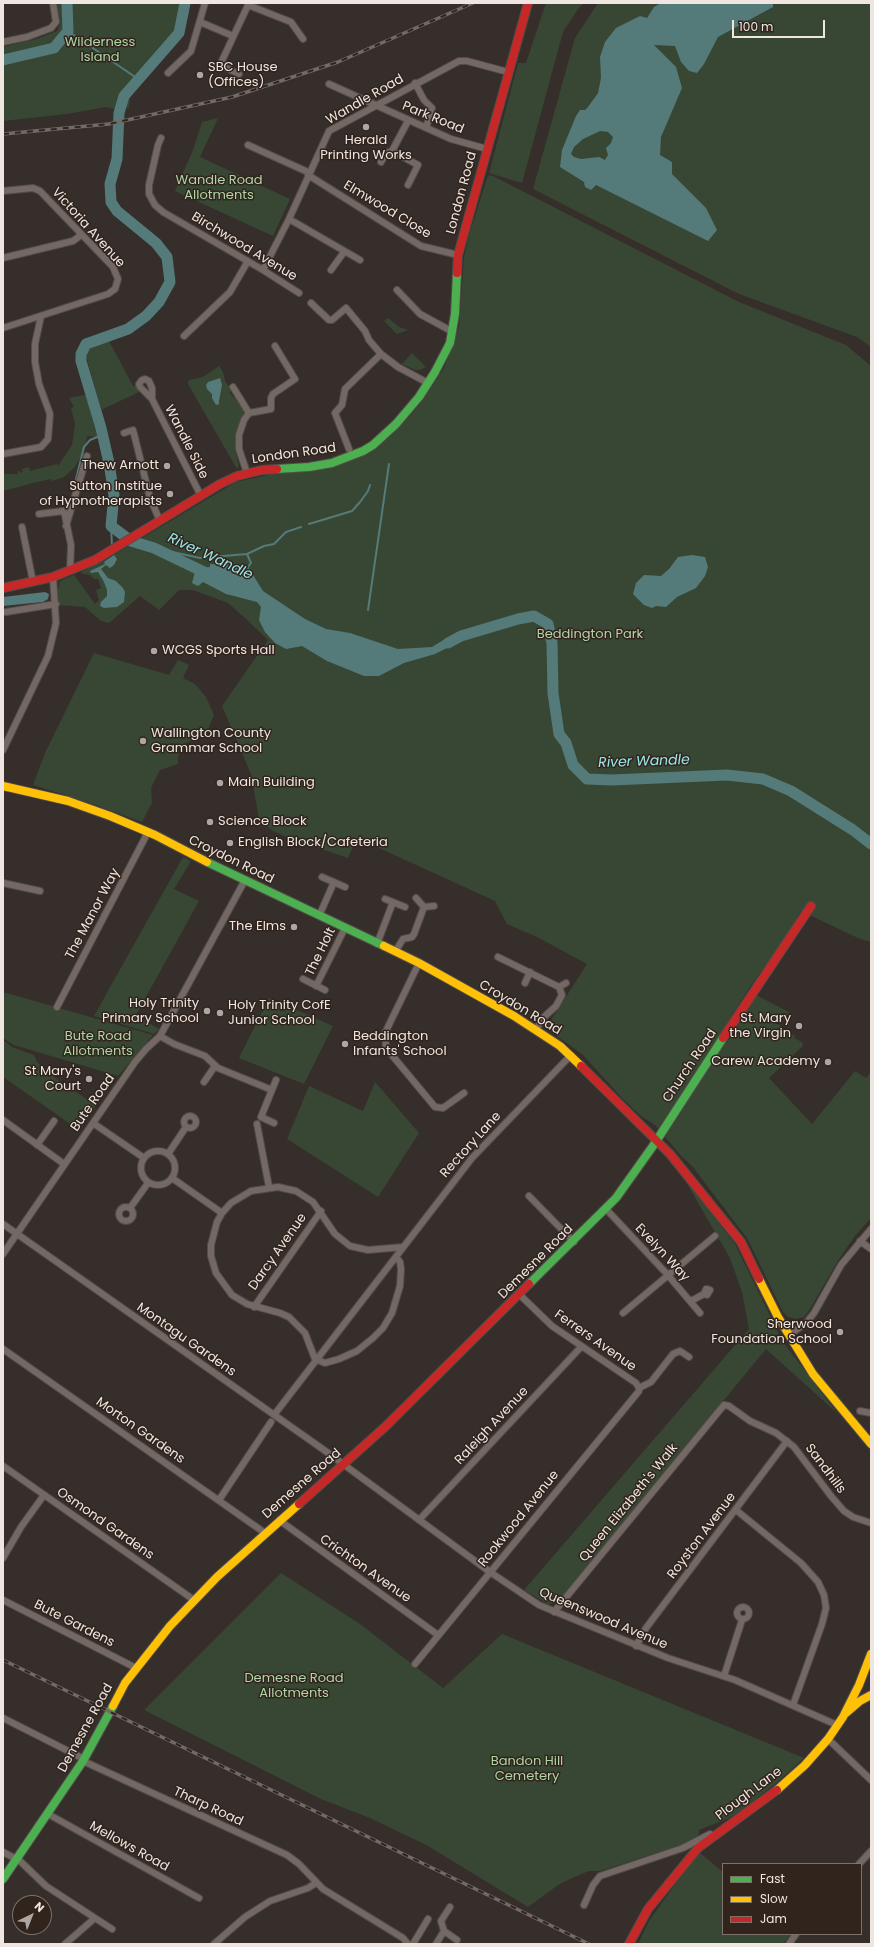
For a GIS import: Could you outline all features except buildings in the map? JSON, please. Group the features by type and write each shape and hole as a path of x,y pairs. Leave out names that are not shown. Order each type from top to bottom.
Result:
{"main road":[{"name":"London Road","path":"3,588 53,577 70,571 114,549 225,482 247,473 262,470 324,465 363,452 396,424 428,383 438,367 452,332 458,255 528,3"},
{"name":"Croydon Road","path":"3,786 68,801 148,832 418,963 536,1029 571,1055 686,1171 741,1242 789,1335 813,1374 871,1444"},
{"name":"Church Road","path":"656,1140 811,906"},
{"name":"Demesne Road","path":"3,1879 84,1760 120,1690 136,1668 194,1600 279,1520 386,1426 574,1242 616,1198 656,1140"},
{"name":"Plough Lane","path":"629,1944 648,1909 674,1874 698,1848 781,1787 806,1765 828,1739 843,1717 871,1654"},
{"path":"843,1717 868,1696 855,1691"}],"street":[{"path":"3,42 27,37 51,28 56,22 54,3"},
{"path":"168,73 189,54 205,3"},
{"path":"239,74 220,65 249,4 291,22 303,39"},
{"path":"200,22 233,36"},
{"name":"Wandle Road","path":"263,270 329,131 374,105 459,61 466,61 508,72"},
{"name":"Park Road","path":"329,84 408,121 451,139 487,149"},
{"path":"415,84 424,100 432,108 426,128"},
{"path":"392,152 408,121"},
{"name":"Birchwood Avenue","path":"161,138 149,185 149,194 155,205 164,212 248,261 299,293"},
{"name":"Elmwood Close","path":"248,145 309,174 421,246 458,255"},
{"path":"381,162 386,153 392,152 418,165 408,185"},
{"name":"Victoria Avenue","path":"3,191 33,188 40,191 118,275 118,284 112,292 41,316"},
{"path":"288,219 360,260"},
{"path":"3,258 73,241 82,235"},
{"path":"331,270 344,252"},
{"path":"184,336 230,292 248,261"},
{"path":"397,290 420,314 452,332"},
{"path":"311,303 329,320 332,320 346,308 381,354 398,367 428,383"},
{"path":"3,328 41,316 35,348 35,362 39,384 50,414 48,439 41,447 3,454"},
{"path":"29,320 39,329"},
{"path":"247,473 240,449 239,435 244,420 249,413 271,409 271,398 273,394 295,379 275,346"},
{"path":"349,449 336,416 336,410 342,405 345,389 381,354"},
{"path":"233,387 249,413"},
{"name":"Wandle Side","path":"152,399 201,496"},
{"path":"124,432 133,430 150,498 160,521"},
{"path":"66,526 87,456"},
{"path":"39,514 64,511 71,545 70,571"},
{"path":"22,527 33,582"},
{"path":"3,750 48,656 56,623 56,601 53,577"},
{"path":"6,612 56,601"},
{"name":"The Manor Way","path":"57,1007 148,832"},
{"path":"322,877 345,887"},
{"name":"Bute Road","path":"3,1254 142,1053 160,1036 245,880"},
{"path":"319,916 334,882"},
{"path":"3,883 40,891"},
{"path":"416,898 424,907"},
{"path":"385,899 405,907"},
{"path":"377,944 393,902"},
{"path":"424,907 434,906"},
{"path":"395,952 403,938 412,937 414,934 424,907"},
{"name":"The Holt","path":"316,986 345,928"},
{"path":"498,957 559,987 562,995 561,999 544,1017 536,1029"},
{"path":"418,963 385,1033 386,1048 435,1106 443,1108 464,1093"},
{"path":"525,983 530,972"},
{"name":"The Holt","path":"303,979 325,990"},
{"path":"559,987 566,983"},
{"path":"160,1036 174,1044 205,1056 216,1066 272,1090"},
{"name":"Rectory Lane","path":"274,1415 480,1148 571,1055"},
{"path":"204,1082 216,1066"},
{"path":"274,1123 260,1117 276,1080"},
{"path":"3,1120 64,1164"},
{"path":"37,1144 54,1120"},
{"path":"93,1123 144,1158"},
{"path":"257,1124 269,1187"},
{"path":"168,1154 186,1128"},
{"path":"155,1151 168,1154 175,1165 172,1178 164,1185 153,1185 148,1183 140,1171 144,1158 155,1151"},
{"path":"172,1178 222,1213"},
{"path":"130,1208 148,1183"},
{"path":"396,1257 401,1269 400,1286 392,1313 382,1328 365,1345 347,1356 325,1363 316,1360 305,1333 289,1317 280,1313 254,1307 240,1301 232,1295 219,1279 213,1265 211,1240 222,1213 231,1203 242,1195 251,1191 269,1187 278,1187 296,1191 313,1202 321,1211 335,1234 350,1246 368,1250 403,1247"},
{"path":"529,1196 574,1242"},
{"name":"Evelyn Way","path":"606,1209 667,1274 700,1313"},
{"name":"Darcy Avenue","path":"254,1307 321,1211"},
{"name":"Montagu Gardens","path":"3,1224 343,1464"},
{"path":"789,1335 806,1323 814,1313 841,1265 871,1229"},
{"path":"623,1314 667,1274 715,1236"},
{"path":"860,1241 871,1249"},
{"path":"691,1301 704,1294"},
{"name":"Ferrers Avenue","path":"520,1295 552,1326 636,1383 639,1388"},
{"name":"Raleigh Avenue","path":"419,1520 581,1347"},
{"name":"Morton Gardens","path":"3,1349 265,1533"},
{"path":"639,1388 652,1382 673,1354 680,1351 689,1357"},
{"name":"Rookwood Avenue","path":"415,1664 638,1392 639,1388"},
{"name":"Sandhills","path":"722,1407 729,1406 750,1421 776,1433 787,1441 800,1453 840,1506 853,1517 869,1523"},
{"name":"Queen Elizabeth's Walk","path":"554,1612 722,1407"},
{"path":"860,1411 871,1413"},
{"path":"219,1500 272,1422"},
{"name":"Royston Avenue","path":"636,1646 646,1628 787,1441"},
{"name":"Queenswood Avenue","path":"343,1464 490,1572 531,1600 554,1612 636,1646 684,1664 724,1676 837,1725"},
{"name":"Osmond Gardens","path":"3,1466 194,1600"},
{"path":"3,1558 21,1527 44,1495"},
{"path":"736,1510 801,1564 820,1586 824,1595 826,1608 822,1624 793,1705"},
{"name":"Crichton Avenue","path":"279,1520 438,1635"},
{"name":"Bute Gardens","path":"3,1600 136,1668"},
{"path":"724,1676 742,1620"},
{"name":"Tharp Road","path":"3,1718 84,1760 287,1855 299,1864 316,1883 403,1938 408,1944"},
{"path":"828,1739 871,1780"},
{"name":"Mellows Road","path":"48,1814 199,1898"},
{"path":"584,1904 593,1885 600,1876 683,1848 710,1834 714,1836"},
{"path":"860,1863 871,1851"},
{"path":"3,1852 17,1859 40,1882 112,1929"},
{"path":"214,1944 240,1921 270,1901 308,1888 316,1883"},
{"path":"450,1907 441,1921 444,1931 457,1940"},
{"path":"65,1944 95,1918"},
{"path":"413,1944 428,1919"},
{"path":"436,1944 444,1931"},
{"path":"789,1944 795,1935"}],"green space":[{"name":"Wilderness Island","path":"57,3 190,3 189,14 181,38 136,83 130,98 129,108 114,109 106,107 67,114 3,121 3,47 37,39 57,31 60,25"},
{"path":"546,3 584,3 578,9 563,32 522,183 489,173 518,63 526,63"},
{"path":"598,3 871,3 871,347 857,337 739,294 533,189 575,38"},
{"name":"Wandle Road Allotments","path":"218,118 200,157 290,199 273,236 175,191 193,150 202,122"},
{"name":"Beddington Park","path":"488,175 491,175 739,302 846,345 871,366 871,942 860,939 801,911 785,938 748,990 719,1036 727,1043 756,995 789,1012 785,1020 779,1016 775,1023 781,1026 780,1028 795,1036 794,1038 802,1042 803,1046 769,1078 812,1124 855,1071 866,1078 871,1072 871,1218 855,1236 837,1262 804,1317 796,1319 788,1317 783,1312 747,1238 692,1166 682,1157 655,1125 641,1116 622,1098 583,1055 546,1028 587,964 537,937 507,924 495,901 357,838 348,858 273,831 259,819 251,774 222,706 268,640 245,618 228,603 193,590 179,590 159,610 140,596 109,623 101,621 85,607 58,605 57,594 60,581 74,575 95,604 99,600 96,590 101,588 98,579 94,579 90,575 83,574 81,572 105,560 236,482 365,453 390,436 417,408 444,368 459,326 464,257 469,235"},
{"path":"388,318 399,327 408,330 397,334 384,321"},
{"path":"108,339 133,386 136,385 139,392 101,410 85,352 89,346"},
{"path":"412,353 426,367 420,370 415,370 402,364"},
{"path":"219,366 223,372 225,381 231,390 230,393 244,409 236,437 237,449 235,450 239,465 237,469 188,384 189,380 203,377"},
{"path":"88,394 99,437 87,436 84,452 74,468 64,477 52,481 51,479 3,491 3,474 18,474 18,471 20,471 20,473 22,472 22,469 29,467 30,471 57,464 58,466 72,445 75,424 71,408 74,407 69,398"},
{"path":"94,653 169,675 178,660 189,665 183,678 195,684 206,697 214,715 206,734 179,746 178,764 160,770 151,788 152,803 142,822 90,803 33,785 45,753"},
{"path":"183,857 191,861 174,889 199,901 136,1015 159,1029 154,1034 94,1016"},
{"name":"Bute Road Allotments","path":"3,992 153,1035 118,1076 14,1045 3,1038"},
{"path":"269,998 333,1026 304,1084 239,1058"},
{"path":"3,1040 12,1047 34,1055 37,1062 59,1081 96,1105 79,1130 3,1077"},
{"path":"375,1082 419,1133 378,1197 287,1139 309,1086 363,1111"},
{"path":"682,1175 735,1244 783,1342 837,1413 766,1349 557,1603 548,1604 524,1590 749,1329 742,1292 730,1258"},
{"name":"Bandon Hill Cemetery","path":"281,1573 360,1624 443,1688 502,1634 804,1758 774,1785 739,1812 729,1818 699,1830 699,1834 695,1838 683,1844 600,1871 589,1871 558,1885 528,1907 428,1846 370,1818 321,1799 144,1710"},
{"path":"700,1853 722,1871 722,1935 790,1935 783,1944 638,1944 649,1921"}],"water":[{"path":"661,3 773,3 773,7 718,37 704,64 697,73 689,71 681,62 675,46 654,45 676,67 682,88 661,137 660,155 672,162 672,174 706,208 717,230 708,241 596,185 591,190 585,187 584,182 560,167 562,150 576,116 580,110 585,110 588,107 598,93 601,78 600,57 605,42 616,28 640,16 647,18 654,7","holes":["600,131 608,132 613,137 611,143 606,148 608,155 605,160 599,157 581,159 574,157 571,154 574,147 583,139"]},
{"path":"220,378 222,385 219,404 216,405 212,398 212,394 207,389 206,385 208,382"},
{"path":"114,555 117,559 114,565 110,568 106,565 101,569 108,578 116,581 123,588 125,592 124,602 117,607 104,608 100,606 101,602 107,596 107,590 104,582 98,572 91,573 90,571 105,564 104,562"},
{"path":"692,555 705,557 708,567 705,576 696,588 677,597 666,607 656,606 652,608 644,605 633,594 636,583 644,575 661,576 669,569 678,557"},
{"path":"210,564 248,567 263,591 305,619 326,629 350,633 398,649 432,647 445,639 461,636 455,644 435,654 404,663 379,676 364,676 327,661 302,646 286,649 275,643 265,632 259,620 261,607 257,602 226,594 203,582 198,586 192,583 195,572 192,568 200,565 202,568 210,567"},
{"path":"45,592 49,594 48,599 43,602 3,606 3,597"}],"waterway":[{"name":"River Wandle","path":"3,60 54,48 68,31 67,3"},
{"name":"River Wandle","path":"185,3 179,33 124,96 119,113 117,159 110,184 111,202 117,211 156,243 167,257 170,282 159,302 146,316 128,329 86,344 81,354 81,361 101,428 109,463 114,495 111,526 131,541 154,548 206,573"},
{"path":"68,31 138,79"},
{"path":"74,487 84,447 90,440 102,435"},
{"path":"368,610 389,464"},
{"path":"309,524 352,511 368,491 370,485"},
{"path":"111,526 112,546"},
{"path":"154,548 200,558 247,554 264,546 274,544 286,532 301,527"},
{"path":"247,554 251,563 248,567"},
{"name":"River Wandle","path":"448,643 461,636 518,619 534,616 548,624 552,643 553,693 559,734 566,743 573,765 587,779 612,780 727,775 763,779 791,791 853,830 871,844"}],"railway":[{"path":"3,134 109,124 232,97 338,62 473,3"},
{"path":"3,1660 589,1944"}],"traffic: fast":[{"path":"277,469 309,467 332,463 363,451 373,445 396,424 419,397 435,372 450,343 455,314 457,273"},
{"path":"207,862 384,946"},
{"path":"529,1284 616,1198 653,1146 723,1038"},
{"path":"3,1879 83,1761 113,1706"}],"traffic: slow":[{"path":"3,786 68,801 110,816 155,835 207,862"},
{"path":"384,946 419,963 514,1016 560,1046 581,1066"},
{"path":"759,1279 778,1317 813,1374 871,1444"},
{"path":"113,1706 125,1683 170,1626 217,1577 299,1504"},
{"path":"777,1790 805,1765 828,1739 843,1717 859,1685 871,1654"},
{"path":"846,1713 860,1701 871,1695"}],"traffic: jam":[{"path":"457,273 458,255 528,3"},
{"path":"3,588 53,577 95,560 220,484 237,476 262,470 277,469"},
{"path":"723,1038 811,906"},
{"path":"581,1066 670,1154 741,1242 759,1279"},
{"path":"299,1504 386,1426 529,1284"},
{"path":"629,1944 648,1909 698,1848 777,1790"}],"place":[{"name":"SBC House (Offices)","path":"200,75"},
{"name":"Herald Printing Works","path":"366,127"},
{"name":"Thew Arnott","path":"167,466"},
{"name":"Sutton Institue of Hypnotherapists","path":"170,494"},
{"name":"WCGS Sports Hall","path":"154,651"},
{"name":"Wallington County Grammar School","path":"143,741"},
{"name":"Main Building","path":"220,783"},
{"name":"Science Block","path":"210,822"},
{"name":"English Block/Cafeteria","path":"230,843"},
{"name":"The Elms","path":"294,927"},
{"name":"Holy Trinity Primary School","path":"207,1011"},
{"name":"Holy Trinity CofE Junior School","path":"220,1013"},
{"name":"St. Mary the Virgin","path":"799,1026"},
{"name":"Beddington Infants' School","path":"345,1044"},
{"name":"Carew Academy","path":"828,1062"},
{"name":"St Mary's Court","path":"89,1079"},
{"name":"Sherwood Foundation School","path":"840,1332"}],"park label":[{"name":"Demesne Road Allotments","path":"294,1686"}]}
